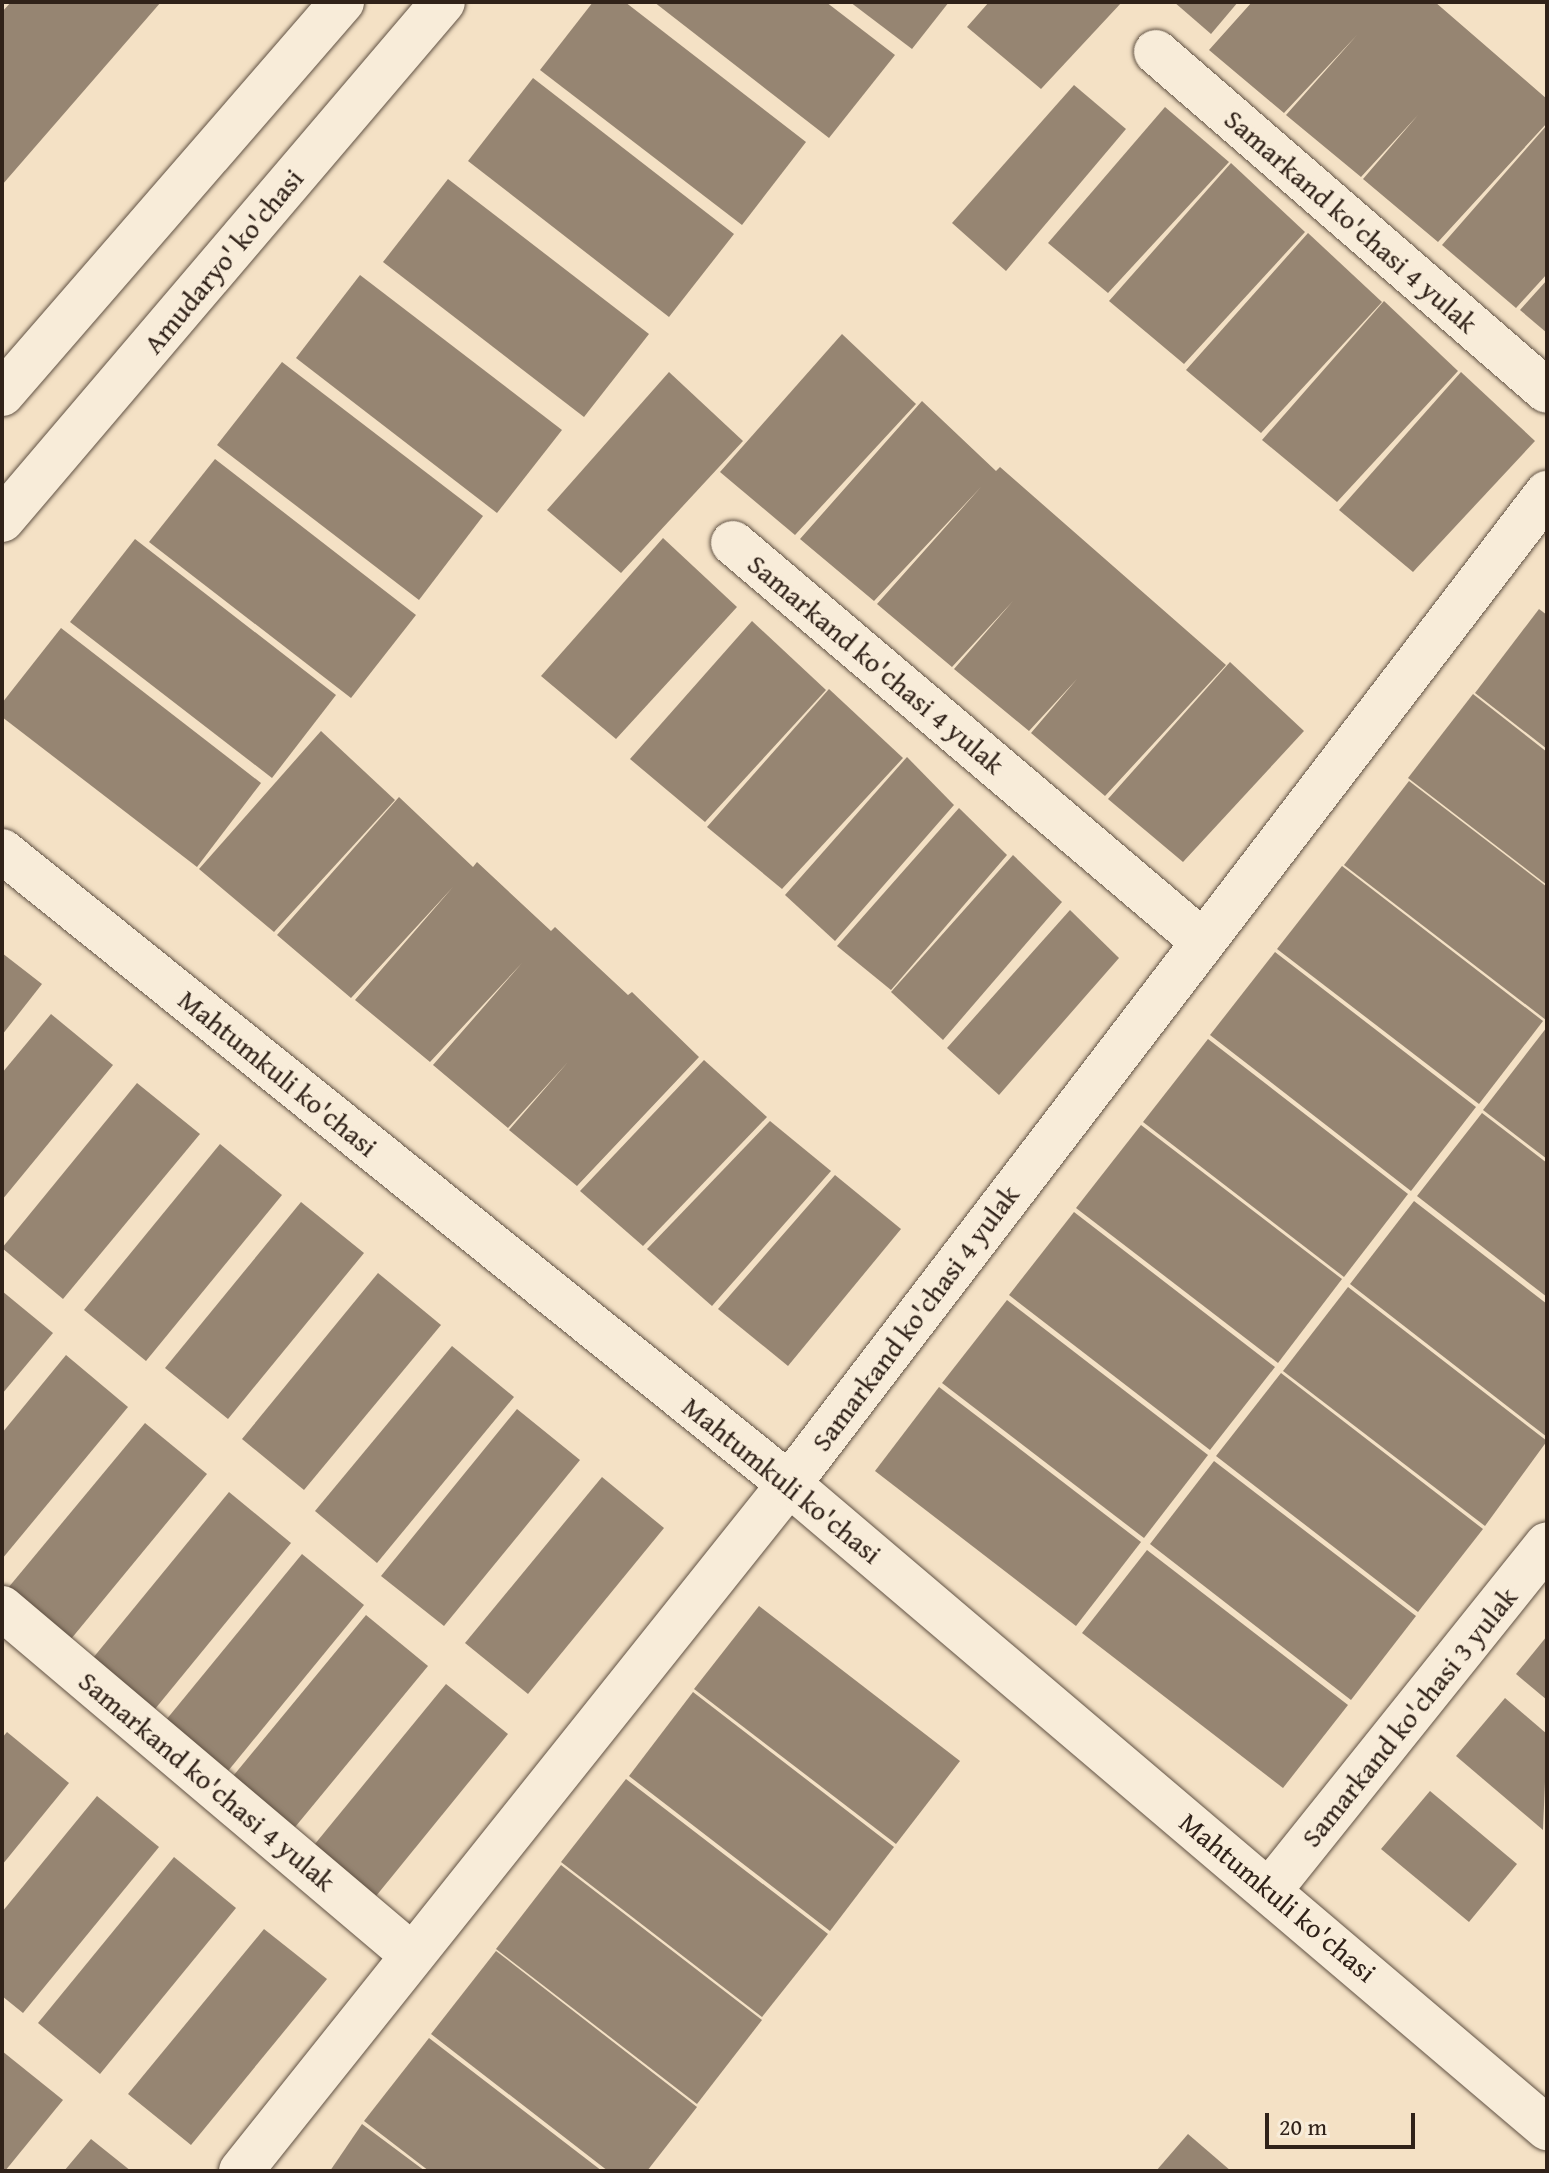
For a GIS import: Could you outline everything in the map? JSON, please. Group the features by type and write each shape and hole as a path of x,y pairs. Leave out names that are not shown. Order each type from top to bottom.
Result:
{"street":[{"path":"2,394 342,2"},
{"name":"Amudaryo' ko'chasi","path":"2,520 443,2"},
{"name":"Samarkand ko'chasi 4 yulak","path":"1156,52 1547,391"},
{"name":"Samarkand ko'chasi 4 yulak","path":"241,2171 411,1954 789,1484 1201,940 1547,493"},
{"name":"Samarkand ko'chasi 4 yulak","path":"733,543 1201,940"},
{"name":"Mahtumkuli ko'chasi","path":"2,851 789,1484 1547,2128"},
{"name":"Samarkand ko'chasi 3 yulak","path":"1270,1890 1547,1544"},
{"name":"Samarkand ko'chasi 4 yulak","path":"2,1608 411,1954"}],"building":[{"path":"11,2 161,2 2,185 2,12"},
{"path":"593,2 625,2 806,142 742,225 540,70"},
{"path":"654,2 826,2 895,55 829,138"},
{"path":"850,2 949,2 912,49"},
{"path":"989,2 1122,2 1041,89 967,27"},
{"path":"1174,2 1238,2 1211,34"},
{"path":"1252,2 1435,2 1547,99 1547,123 1438,242 1363,179 1418,115 1361,177 1286,115 1357,35 1284,113 1209,50"},
{"path":"533,78 734,234 669,317 468,161"},
{"path":"1074,85 1126,129 1006,271 952,223"},
{"path":"1165,107 1229,162 1108,293 1048,243"},
{"path":"1547,125 1547,274 1516,308 1442,245"},
{"path":"1231,163 1305,232 1184,364 1109,301"},
{"path":"448,179 649,334 584,417 383,262"},
{"path":"1308,233 1382,302 1261,433 1186,370"},
{"path":"360,275 562,430 497,513 296,358"},
{"path":"1547,280 1547,333 1520,310"},
{"path":"1384,301 1458,371 1337,502 1262,440"},
{"path":"842,334 916,404 795,535 720,472"},
{"path":"282,362 483,516 419,600 217,445"},
{"path":"669,372 743,441 621,573 547,510"},
{"path":"1461,372 1535,441 1413,572 1339,510"},
{"path":"922,401 996,471 1000,467 1226,665 1105,796 1031,733 1077,679 1029,731 954,669 1013,601 952,667 877,604 981,487 874,601 800,539"},
{"path":"215,459 416,615 351,698 149,542"},
{"path":"663,538 737,607 616,739 541,676"},
{"path":"135,539 336,695 272,778 70,622"},
{"path":"1539,609 1547,615 1547,749 1475,693"},
{"path":"752,621 826,690 705,822 630,759"},
{"path":"61,628 261,783 197,867 2,717 2,703"},
{"path":"1230,662 1304,731 1183,862 1108,799"},
{"path":"829,689 903,758 782,889 707,827"},
{"path":"1473,694 1547,752 1547,885 1408,778"},
{"path":"321,731 395,800 274,932 199,869"},
{"path":"907,757 954,805 835,941 785,895"},
{"path":"1409,781 1547,887 1546,1020 1344,865"},
{"path":"399,797 473,867 477,862 551,931 555,927 628,995 632,992 699,1057 577,1186 509,1130 568,1062 508,1128 433,1065 522,963 430,1062 355,1000 453,887 351,998 277,935"},
{"path":"959,808 1007,855 891,990 837,946"},
{"path":"1013,855 1062,902 943,1040 891,992"},
{"path":"1342,866 1543,1021 1479,1104 1277,949"},
{"path":"1070,910 1119,958 999,1095 947,1048"},
{"path":"1275,952 1476,1107 1411,1191 1210,1035"},
{"path":"2,953 42,984 2,1035"},
{"path":"51,1014 113,1065 2,1200 2,1073"},
{"path":"1547,1027 1547,1159 1483,1110"},
{"path":"1208,1039 1408,1194 1344,1277 1143,1122"},
{"path":"704,1060 767,1117 643,1246 580,1191"},
{"path":"137,1083 200,1134 63,1299 2,1248"},
{"path":"1482,1113 1547,1163 1547,1297 1417,1196"},
{"path":"770,1121 831,1171 712,1306 647,1249"},
{"path":"1141,1125 1342,1279 1278,1363 1076,1208"},
{"path":"220,1144 282,1195 146,1361 84,1310"},
{"path":"835,1175 901,1229 788,1366 718,1309"},
{"path":"1414,1201 1547,1304 1547,1437 1350,1284"},
{"path":"301,1202 364,1253 228,1419 165,1368"},
{"path":"1074,1212 1275,1367 1210,1450 1009,1295"},
{"path":"378,1273 441,1325 304,1490 242,1439"},
{"path":"1348,1287 1547,1441 1485,1526 1283,1371"},
{"path":"2,1291 53,1333 2,1394"},
{"path":"1007,1300 1208,1455 1144,1538 942,1383"},
{"path":"452,1346 514,1397 377,1563 315,1511"},
{"path":"66,1355 128,1407 2,1559 2,1433"},
{"path":"1281,1373 1483,1529 1418,1612 1216,1456"},
{"path":"939,1387 1141,1542 1076,1626 875,1471"},
{"path":"517,1409 580,1460 444,1626 381,1576"},
{"path":"145,1423 207,1474 71,1639 8,1588"},
{"path":"1214,1461 1416,1616 1351,1700 1150,1544"},
{"path":"602,1477 664,1528 528,1694 465,1643"},
{"path":"229,1492 291,1543 155,1709 93,1658"},
{"path":"1147,1550 1348,1705 1283,1788 1082,1633"},
{"path":"302,1554 364,1605 228,1771 166,1720"},
{"path":"759,1606 960,1761 896,1844 694,1689"},
{"path":"366,1615 428,1666 291,1832 229,1781"},
{"path":"1547,1636 1547,1700 1516,1674"},
{"path":"446,1684 508,1734 372,1901 310,1850"},
{"path":"693,1692 894,1847 830,1931 629,1776"},
{"path":"1505,1698 1547,1734 1543,1830 1456,1756"},
{"path":"7,1732 69,1783 2,1865 2,1738"},
{"path":"626,1779 828,1934 762,2017 561,1862"},
{"path":"1430,1791 1517,1864 1469,1922 1381,1849"},
{"path":"97,1796 159,1847 23,2013 2,1996 2,1912"},
{"path":"174,1857 236,1908 100,2074 38,2023"},
{"path":"561,1865 762,2020 697,2104 496,1949"},
{"path":"264,1929 327,1979 191,2145 128,2094"},
{"path":"496,1951 697,2107 647,2171 608,2171 431,2034"},
{"path":"429,2038 602,2171 429,2171 364,2121"},
{"path":"2,2051 63,2100 5,2171 2,2171"},
{"path":"362,2124 425,2171 330,2171"},
{"path":"1188,2134 1231,2171 1156,2171"},
{"path":"91,2139 131,2171 64,2171"}]}
